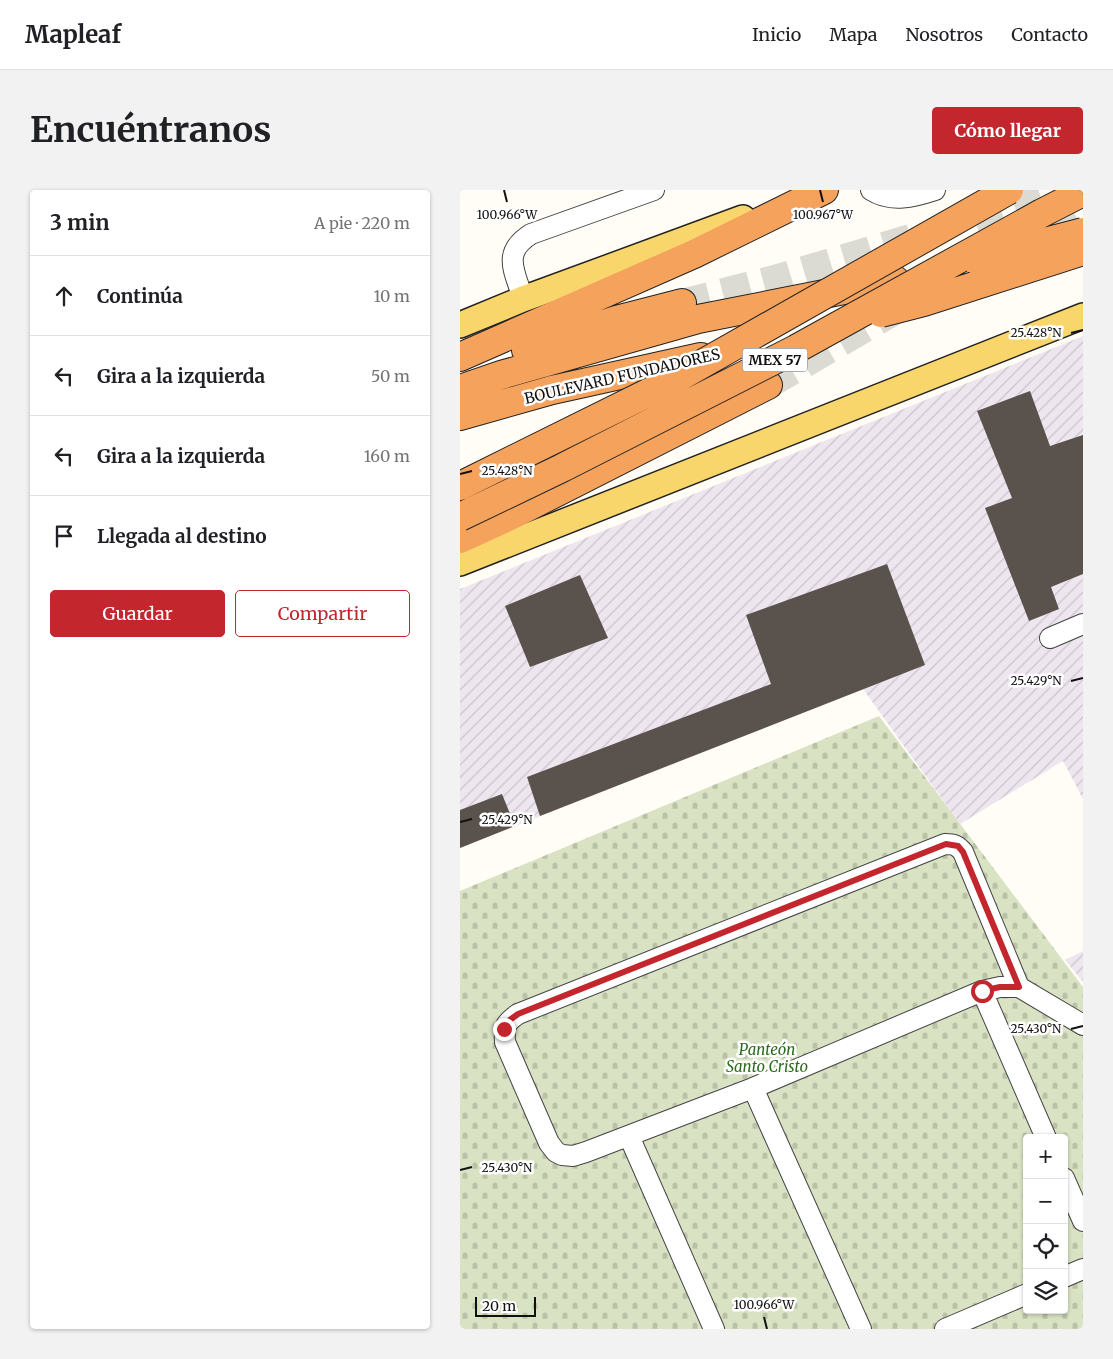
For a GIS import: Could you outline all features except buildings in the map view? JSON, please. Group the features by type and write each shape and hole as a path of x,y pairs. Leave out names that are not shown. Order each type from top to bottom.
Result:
{"highway":[{"path":"460,357 694,254 823,190"},
{"path":"460,486 672,380 1009,190"},
{"name":"BOULEVARD FUNDADORES","path":"460,517 562,468 796,349 1083,192"},
{"path":"460,389 501,375 698,319 894,280 1083,232"},
{"name":"BOULEVARD FUNDADORES","path":"460,416 552,390 806,333 924,302 1083,251"},
{"path":"460,374 616,320 682,303"},
{"path":"460,539 537,503 768,385"}],"main road":[{"path":"460,325 524,299 823,190"},
{"path":"460,563 1083,316"}],"street":[{"path":"524,299 512,261 519,242 531,234 654,190"},
{"path":"871,190 893,198 904,198 916,197 935,190"},
{"path":"1050,638 1083,624"},
{"path":"1019,987 963,852 958,846 946,844 518,1014 507,1022 504,1029 505,1042 549,1144 556,1152 562,1155 573,1156 753,1088 982,991 1000,987 1019,987 1083,1025"},
{"path":"982,991 1044,1134"},
{"path":"753,1088 861,1329"},
{"path":"630,1136 714,1329"},
{"path":"1064,1179 1083,1221"},
{"path":"1068,1275 1083,1269"},
{"path":"945,1329 1023,1296"}],"shaded area":[{"path":"1083,336 1083,799 1063,761 960,824 863,689 460,848 460,589"},
{"path":"1083,951 1083,982 1065,960"}],"green space":[{"name":"Panteón Santo Cristo","path":"879,716 1083,987 1083,1329 460,1329 460,891"}],"tunnel":[{"path":"974,218 1050,190"},
{"path":"1012,245 1083,209"},
{"path":"682,303 778,278 914,237"},
{"path":"768,385 905,305"}],"route":[{"path":"504,1029 507,1022 518,1014 946,844 958,846 963,852 1019,987 1000,987 982,991"}]}
